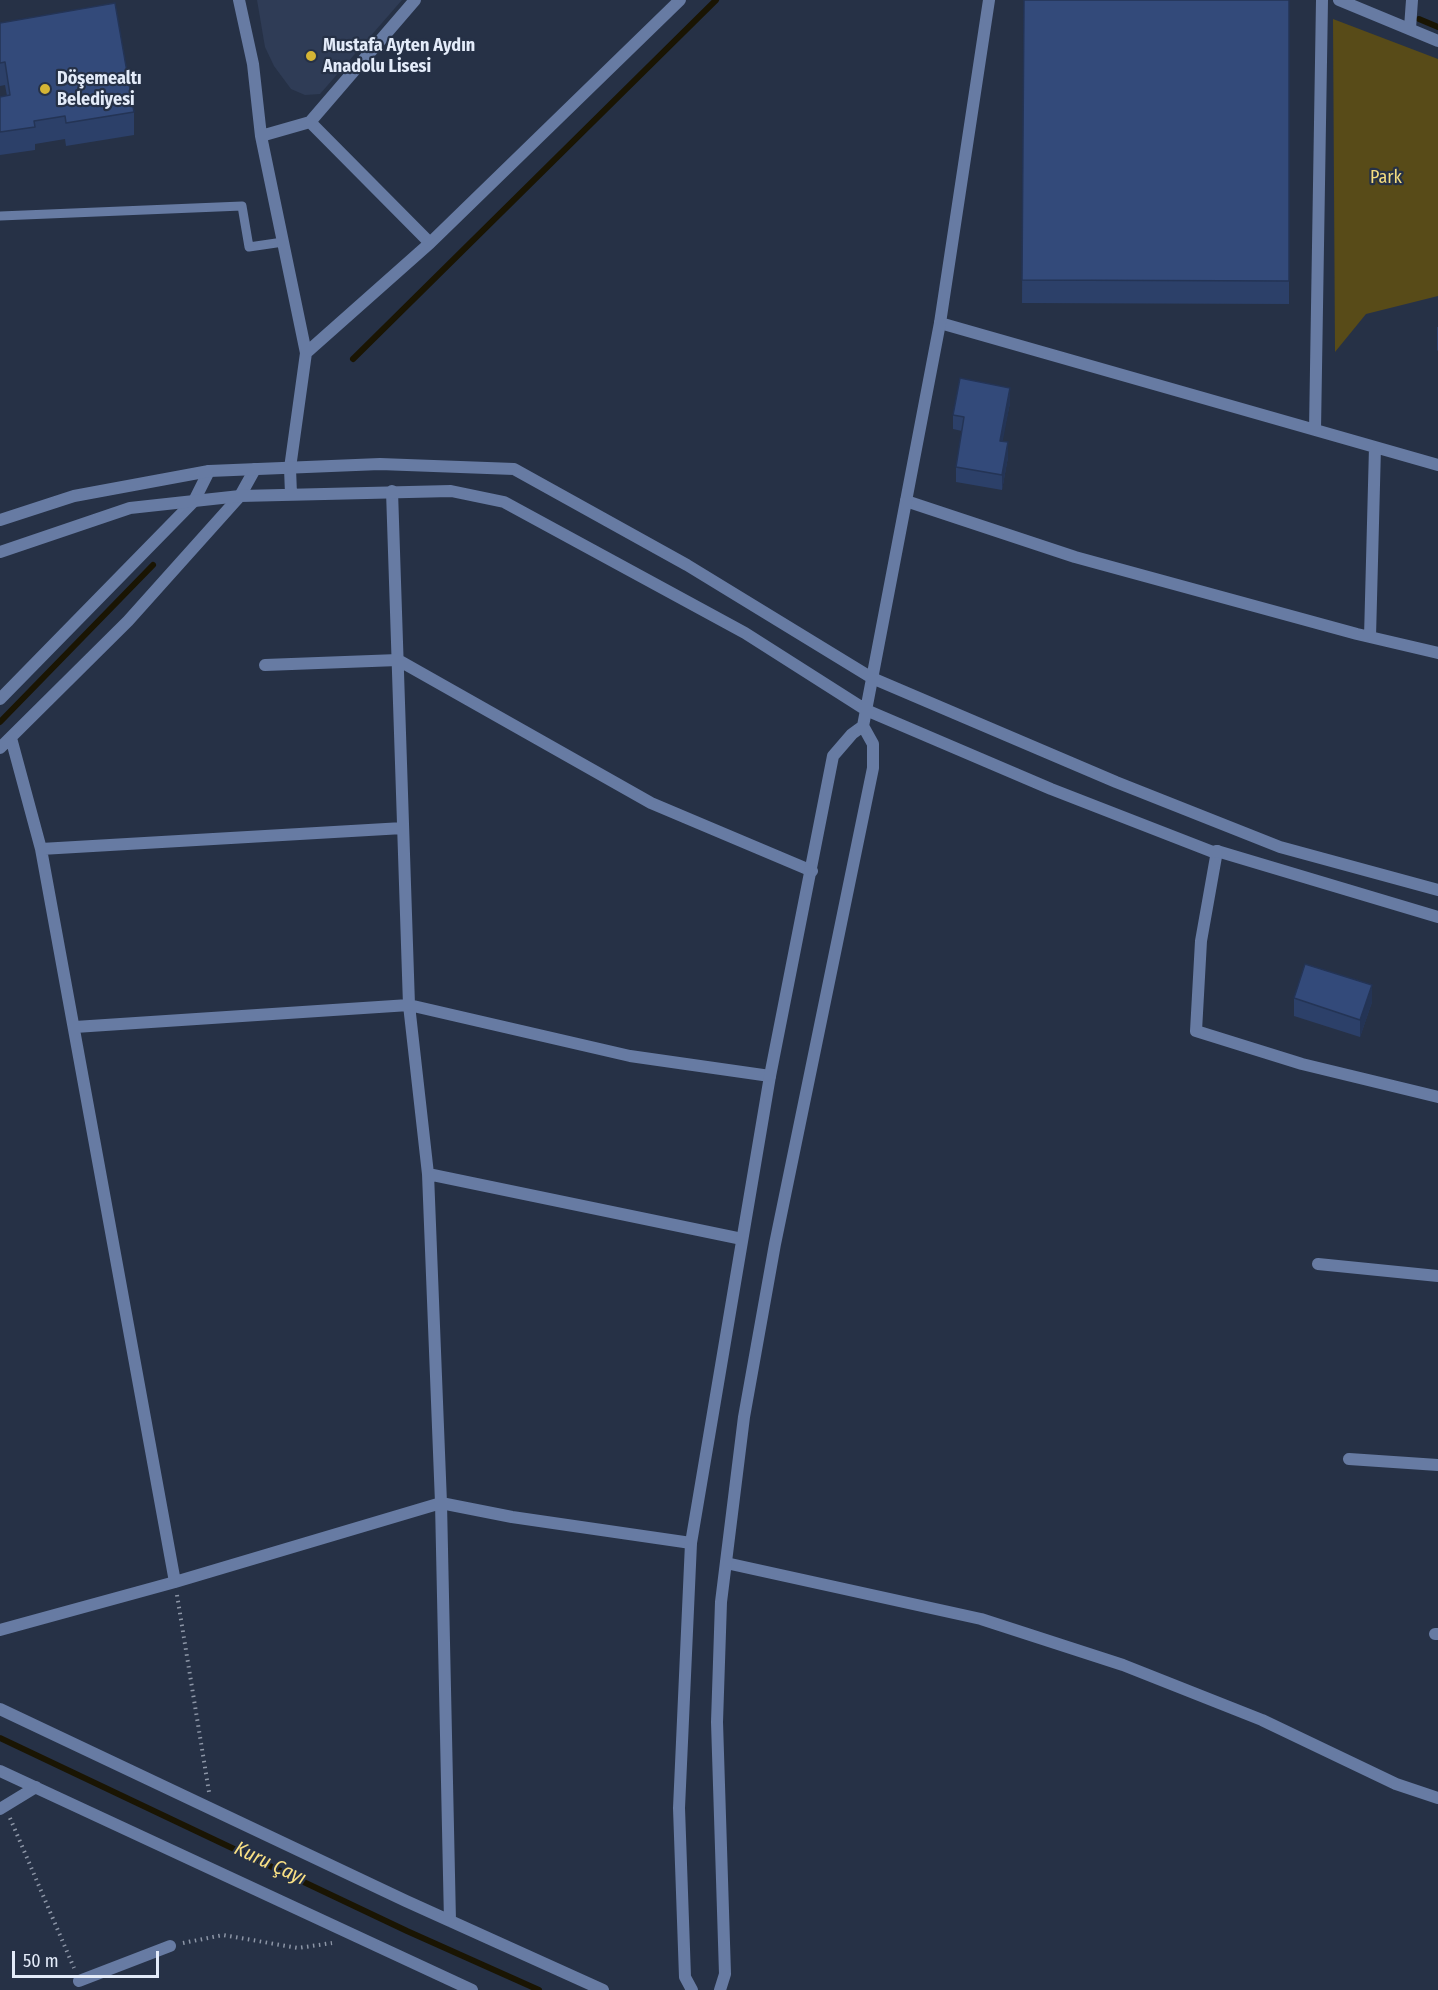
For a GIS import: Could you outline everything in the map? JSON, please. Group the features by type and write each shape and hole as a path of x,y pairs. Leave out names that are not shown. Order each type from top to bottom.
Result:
{"street":[{"path":"239,0 253,64 261,136 306,352 290,468 291,494"},
{"path":"261,136 310,122 415,0"},
{"path":"306,352 430,243 680,0"},
{"path":"720,1990 724,1974 717,1722 721,1602 744,1417 775,1244 873,768 873,744 863,726 940,323 989,0"},
{"path":"1315,430 1322,0"},
{"path":"1339,0 1438,41"},
{"path":"1410,28 1412,0"},
{"path":"310,122 430,243"},
{"path":"940,323 1438,465"},
{"path":"1370,638 1375,447"},
{"path":"0,520 74,496 209,471 380,464 514,469 687,565 872,678 1116,782 1280,847 1438,890"},
{"path":"0,748 128,621 240,496 255,469"},
{"path":"0,699 194,501 209,471"},
{"path":"392,491 409,1005 428,1174 441,1503 450,1921"},
{"path":"0,552 130,508 240,496 451,491 504,502 745,633 866,710 1051,789 1213,852 1218,851 1438,917"},
{"path":"906,501 1075,557 1370,638 1438,653"},
{"path":"265,665 398,660 651,803 812,871"},
{"path":"692,1990 686,1977 679,1808 691,1543 770,1076 833,756 852,734 863,726"},
{"path":"11,738 42,849 135,1375 175,1582"},
{"path":"42,849 403,828"},
{"path":"1218,851 1201,941 1196,1031 1302,1064 1438,1097"},
{"path":"75,1027 409,1005 630,1056 770,1076"},
{"path":"428,1174 742,1239"},
{"path":"1318,1264 1438,1276"},
{"path":"1349,1459 1438,1465"},
{"path":"0,1630 175,1582 441,1503 512,1517 691,1543"},
{"path":"726,1563 981,1619 1123,1665 1262,1720 1396,1784 1438,1798"},
{"path":"0,1709 450,1921 603,1990"},
{"path":"0,1771 472,1990"},
{"path":"3,1807 36,1787"},
{"path":"79,1981 170,1946"}],"lane":[{"path":"0,216 242,206 249,247 283,242"}],"path":[{"path":"175,1582 212,1809"},
{"path":"3,1807 79,1981"},
{"path":"170,1946 223,1935 298,1948 360,1938"}],"shaded area":[{"name":"Mustafa Ayten Aydın Anadolu Lisesi","path":"257,0 402,0 320,94 305,95 291,89 274,66 265,47"}],"green space":[{"name":"Park","path":"1333,19 1438,59 1438,296 1366,314 1335,352"}],"building":[{"path":"1024,0 1289,0 1289,281 1022,280"},
{"name":"Döşemealtı Belediyesi","path":"115,3 134,112 66,123 65,116 34,121 35,127 0,132 0,97 10,95 5,62 0,63 0,23"},
{"path":"960,378 1010,388 1000,441 1008,442 1002,475 956,467 964,417 953,415"},
{"path":"1305,964 1372,985 1360,1020 1294,998"}],"waterway":[{"path":"353,359 716,0"},
{"path":"1419,19 1438,27"},
{"path":"0,722 153,565"},
{"name":"Kuru Çayı","path":"0,1738 407,1931 539,1990"}],"place":[{"name":"Mustafa Ayten Aydın Anadolu Lisesi","path":"311,56"},
{"name":"Döşemealtı Belediyesi","path":"45,89"}]}
